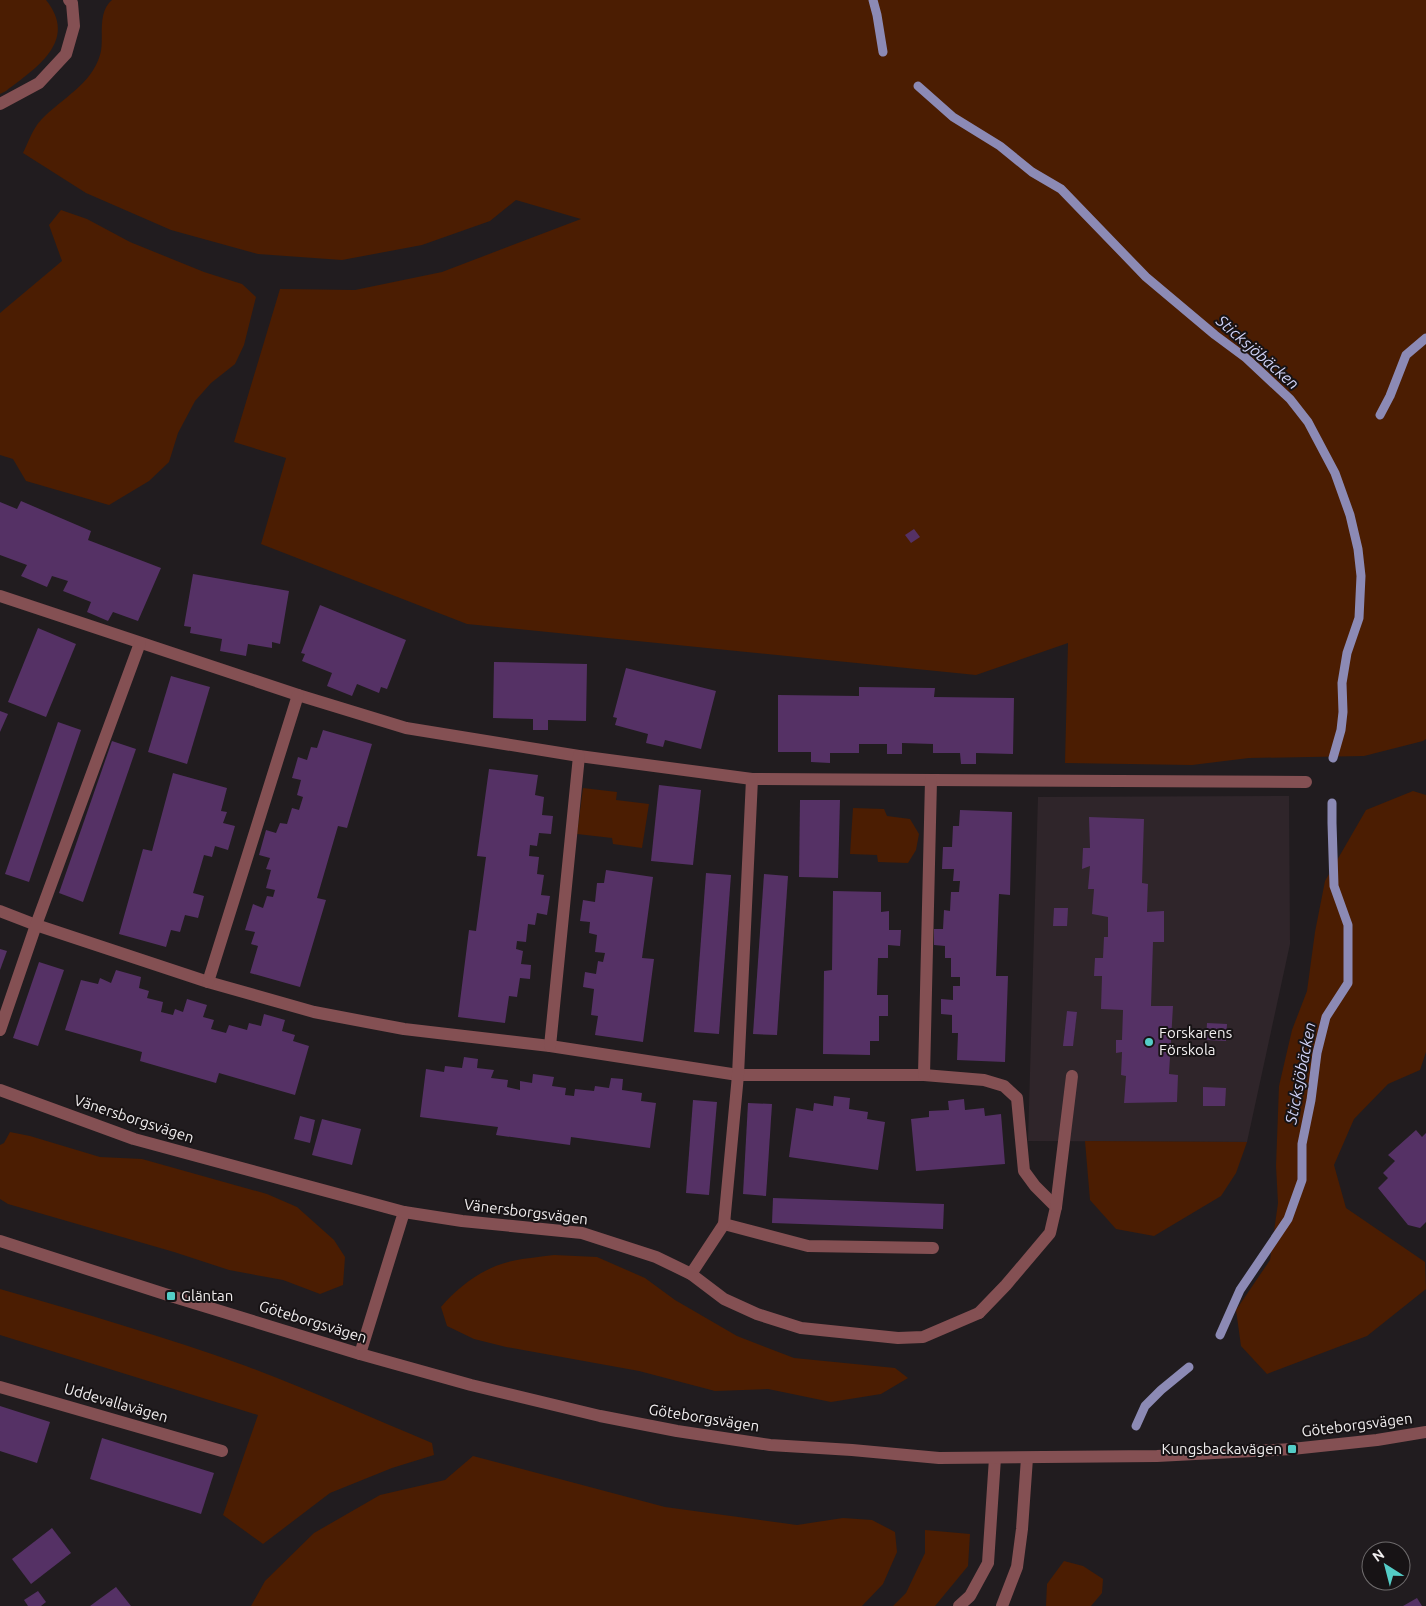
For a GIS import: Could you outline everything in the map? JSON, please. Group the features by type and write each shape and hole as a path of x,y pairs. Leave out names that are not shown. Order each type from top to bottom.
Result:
{"street":[{"path":"0,104 39,83 66,54 74,26 72,3 69,0"},
{"path":"0,596 298,695 406,728 578,756 752,779 1306,782"},
{"path":"0,1030 36,925 140,643"},
{"path":"208,982 298,695"},
{"path":"550,1046 578,756"},
{"path":"691,1274 724,1224 738,1075 752,779"},
{"path":"924,1076 931,780"},
{"path":"0,911 36,925 208,982 314,1012 404,1028 550,1046 738,1075 924,1076 984,1080 1004,1086 1017,1098 1024,1171 1035,1186 1056,1207"},
{"path":"1056,1207 1072,1076"},
{"name":"Vänersborgsvägen","path":"0,1090 134,1139 404,1212 462,1221 582,1233 656,1257 691,1274 724,1299 757,1314 801,1328 898,1338 924,1338 979,1313 1006,1285 1050,1233 1056,1207"},
{"path":"360,1354 404,1212"},
{"path":"724,1224 808,1246 933,1248"},
{"name":"Göteborgsvägen","path":"0,1241 360,1354 471,1385 600,1416 677,1431 770,1445 939,1458 1157,1456 1292,1449 1377,1440 1426,1432"},
{"name":"Uddevallavägen","path":"0,1387 222,1451"},
{"path":"959,1606 970,1596 988,1563 995,1458"},
{"path":"1002,1606 1017,1567 1028,1458"}],"shaded area":[{"path":"0,0 46,0 55,15 58,28 56,41 41,63 0,94"},
{"path":"112,0 1426,0 1426,739 1364,756 1249,758 1192,765 1065,763 1068,643 976,675 467,624 261,544 286,458 234,442 280,289 355,290 442,272 581,219 516,200 490,221 422,245 342,260 258,254 171,230 86,193 23,153 38,123 83,83 96,66 101,49 102,19 107,5"},
{"path":"61,210 87,219 130,242 204,272 242,284 256,297 244,345 235,364 211,383 195,401 178,433 169,462 149,481 109,505 26,481 13,459 0,455 0,313 62,261 49,225"},
{"path":"583,788 617,792 616,800 649,804 642,848 613,844 612,838 577,834"},
{"path":"1413,791 1426,795 1426,1052 1420,1070 1388,1084 1354,1119 1334,1165 1346,1208 1425,1262 1426,1289 1367,1336 1267,1374 1241,1346 1236,1310 1270,1260 1278,1203 1276,1166 1279,1086 1292,1030 1307,991 1315,932 1325,881 1366,810"},
{"name":"Forskarens Förskola","path":"1289,796 1290,944 1247,1142 1028,1141 1038,797"},
{"path":"853,808 884,809 887,816 910,819 919,834 916,850 908,863 878,862 877,855 850,854"},
{"path":"10,1132 100,1157 142,1159 267,1194 297,1207 334,1240 345,1257 343,1285 320,1294 283,1280 229,1270 174,1252 8,1204 0,1199 0,1145 4,1143"},
{"path":"1085,1141 1247,1142 1236,1173 1221,1196 1154,1236 1116,1229 1090,1200"},
{"path":"554,1255 597,1257 645,1278 675,1300 737,1336 794,1358 895,1368 908,1378 881,1394 831,1402 768,1389 715,1391 639,1371 506,1347 474,1339 447,1326 441,1307 473,1278 492,1268 512,1261"},
{"path":"0,1289 154,1335 246,1366 432,1443 434,1455 392,1468 330,1493 263,1544 223,1515 258,1415 0,1335"},
{"path":"473,1456 665,1507 797,1525 843,1518 872,1520 895,1532 897,1552 883,1584 862,1606 251,1606 265,1581 314,1533 380,1495 445,1480"},
{"path":"925,1530 970,1534 968,1566 935,1606 893,1606 906,1593 925,1553"},
{"path":"1064,1561 1083,1566 1103,1579 1102,1593 1091,1606 1046,1606 1047,1584"}],"building":[{"path":"21,501 91,531 88,540 161,568 138,621 113,612 108,621 87,612 91,602 63,591 68,581 52,576 47,587 21,576 27,565 0,555 0,502 17,509"},
{"path":"914,529 920,537 911,543 905,535"},
{"path":"193,574 289,591 280,644 272,642 272,648 248,644 246,656 220,651 222,639 190,633 191,627 184,626"},
{"path":"320,605 406,640 387,689 381,687 379,693 357,684 352,696 327,686 332,673 302,661 305,654 301,653"},
{"path":"38,628 76,644 46,717 8,702"},
{"path":"494,662 587,664 586,721 548,720 548,730 533,730 533,719 493,718"},
{"path":"626,668 716,691 701,749 665,740 663,747 646,743 648,734 615,725 617,718 613,717"},
{"path":"171,676 210,687 187,764 148,752"},
{"path":"859,687 935,688 934,697 1014,698 1013,754 976,753 976,764 961,764 960,753 933,753 933,744 902,743 902,754 887,754 887,744 859,744 859,753 830,753 830,763 811,762 811,752 778,752 778,695 859,696"},
{"path":"0,711 8,714 0,732"},
{"path":"58,722 81,730 29,882 5,874"},
{"path":"323,730 372,744 347,828 338,826 317,898 326,900 300,987 250,973 258,946 251,944 255,932 245,930 253,904 263,908 267,896 273,897 275,890 266,888 271,870 266,869 270,858 259,855 266,830 276,833 280,823 287,824 292,808 299,810 303,797 297,795 301,780 292,778 298,757 307,760 311,747 317,748"},
{"path":"112,741 136,749 83,902 59,893"},
{"path":"489,769 538,775 535,795 544,797 542,815 553,816 551,834 539,833 537,846 530,845 529,856 539,857 537,874 544,875 541,895 550,896 547,915 537,913 535,925 528,924 526,942 517,941 516,949 523,951 521,964 531,965 530,979 520,978 517,997 509,996 505,1023 458,1017 469,930 476,931 486,857 477,856"},
{"path":"173,773 227,788 221,811 227,812 223,823 235,826 228,850 215,846 212,857 204,855 193,893 204,896 198,918 185,915 180,932 171,930 166,947 119,934 143,849 152,851"},
{"path":"659,785 701,790 693,865 651,861"},
{"path":"800,800 840,800 838,878 799,877"},
{"path":"960,810 1012,812 1010,895 999,894 996,976 1008,976 1005,1062 957,1060 958,1033 952,1033 952,1015 941,1014 941,999 953,1000 953,986 960,986 960,977 951,977 951,958 945,958 945,946 934,945 934,929 943,929 944,910 950,911 951,892 959,892 960,881 953,881 954,869 942,869 943,847 952,847 953,826 959,826"},
{"path":"1089,817 1144,819 1142,883 1148,884 1147,912 1164,911 1164,942 1153,942 1151,1006 1173,1006 1169,1074 1178,1075 1177,1102 1124,1103 1126,1076 1121,1075 1122,1052 1116,1053 1116,1040 1122,1040 1123,1010 1101,1009 1102,976 1094,976 1095,958 1103,958 1104,937 1108,937 1108,917 1092,914 1094,889 1088,889 1090,866 1082,869 1083,848 1090,848"},
{"path":"606,870 653,877 642,958 654,959 643,1042 595,1035 598,1016 591,1015 594,989 583,987 585,972 596,974 598,961 603,962 605,953 595,952 597,935 589,933 590,922 580,921 583,900 595,902 597,883 604,883"},
{"path":"706,873 731,875 719,1034 694,1032"},
{"path":"764,874 788,876 777,1035 753,1034"},
{"path":"833,891 881,892 881,912 889,911 889,930 901,930 900,946 888,945 888,958 878,958 877,995 888,995 888,1016 879,1016 879,1041 870,1041 870,1055 823,1054 824,971 832,970"},
{"path":"1054,908 1068,908 1067,926 1053,926"},
{"path":"0,949 7,951 0,970"},
{"path":"39,962 64,970 38,1046 13,1038"},
{"path":"116,970 141,977 139,988 149,991 147,998 163,1002 161,1012 173,1015 175,1009 183,1012 187,999 207,1005 203,1017 214,1020 211,1029 226,1033 229,1025 247,1030 249,1023 261,1026 264,1014 285,1020 282,1031 295,1035 293,1041 309,1046 295,1095 219,1073 216,1083 140,1061 142,1052 65,1030 81,980 98,984 100,978 111,983"},
{"path":"1067,1011 1077,1012 1073,1046 1063,1046"},
{"path":"1207,1023 1227,1024 1226,1041 1206,1040"},
{"path":"464,1057 478,1059 477,1068 494,1070 491,1078 508,1080 507,1087 520,1090 520,1081 532,1083 533,1074 554,1077 552,1086 566,1088 565,1095 574,1096 575,1089 594,1091 595,1086 609,1088 611,1078 623,1079 622,1090 642,1093 641,1101 656,1103 650,1148 571,1137 570,1145 496,1135 498,1127 420,1117 426,1069 444,1072 445,1066 462,1068"},
{"path":"1203,1087 1226,1088 1225,1106 1203,1106"},
{"path":"834,1096 850,1098 849,1109 868,1112 867,1119 885,1122 878,1170 789,1157 796,1108 813,1111 814,1103 833,1106"},
{"path":"964,1099 965,1110 984,1108 985,1116 1001,1114 1005,1164 916,1171 911,1119 929,1117 929,1111 949,1110 948,1101"},
{"path":"693,1100 717,1102 709,1195 686,1193"},
{"path":"748,1103 772,1104 766,1196 743,1194"},
{"path":"300,1116 315,1120 310,1143 294,1139"},
{"path":"322,1119 361,1129 352,1165 312,1155"},
{"path":"1416,1130 1422,1137 1426,1133 1426,1222 1420,1228 1408,1225 1378,1188 1388,1178 1383,1173 1395,1161 1388,1155"},
{"path":"773,1198 944,1204 943,1229 772,1223"},
{"path":"0,1406 50,1422 37,1463 0,1451"},
{"path":"102,1438 214,1473 201,1514 90,1479"},
{"path":"52,1528 71,1553 31,1584 12,1559"},
{"path":"116,1587 131,1606 90,1606"},
{"path":"38,1591 46,1602 41,1606 28,1606 24,1600"},
{"path":"1417,1598 1422,1606 1403,1606"}],"waterway":[{"name":"Sticksjöbäcken","path":"873,0 883,52"},
{"name":"Sticksjöbäcken","path":"918,86 953,117 1000,146 1032,172 1061,189 1146,277 1215,335 1246,358 1290,399 1308,422 1335,473 1350,515 1358,549 1361,576 1359,618 1347,653 1342,683 1343,712 1341,730 1333,758"},
{"path":"1380,415 1390,396 1406,355 1426,338"},
{"name":"Sticksjöbäcken","path":"1220,1335 1240,1290 1288,1219 1302,1180 1302,1144 1311,1100 1317,1053 1326,1017 1348,983 1348,925 1334,886 1332,803"},
{"name":"Sticksjöbäcken","path":"1136,1426 1145,1406 1189,1367"}],"place":[{"name":"Forskarens Förskola","path":"1149,1042"},
{"name":"Gläntan","path":"171,1296"},
{"name":"Kungsbackavägen","path":"1292,1449"}]}
